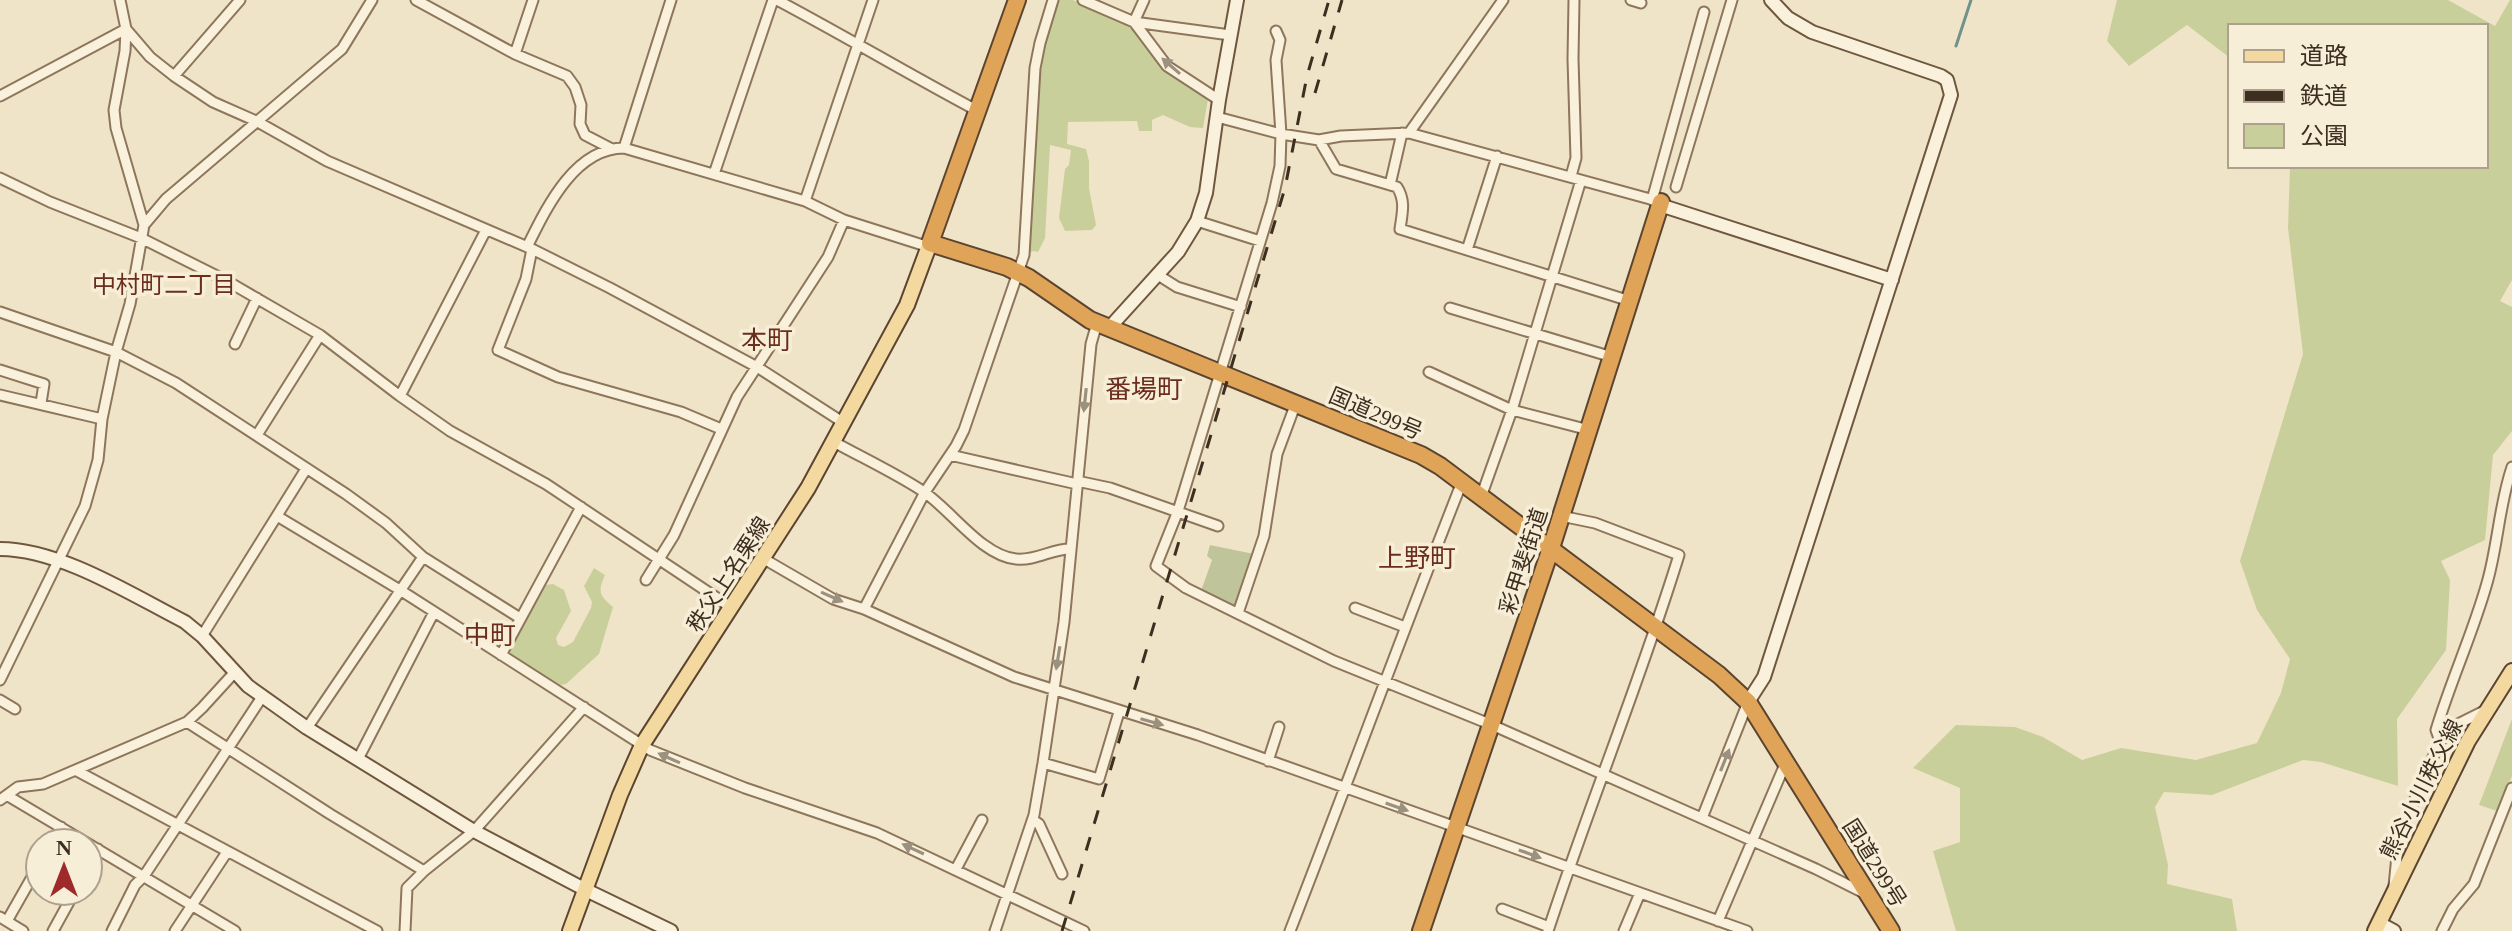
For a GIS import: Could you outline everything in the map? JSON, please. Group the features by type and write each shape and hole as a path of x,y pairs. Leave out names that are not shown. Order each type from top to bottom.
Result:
{"highway":[{"path":"929,245 1017,0"},
{"name":"彩甲斐街道","path":"1421,931 1551,548 1630,301 1658,202"},
{"name":"国道299号","path":"929,245 996,262 1017,271 1104,325 1421,455 1462,482 1719,675 1748,702 1891,931"}],"main road":[{"name":"秩父上名栗線","path":"570,931 620,795 642,745 764,559 834,442 907,305 929,245"},
{"name":"熊谷小川秩父線","path":"2377,927 2434,808 2487,710 2512,671"}],"street":[{"path":"120,0 126,29 125,51 114,110 116,128 144,225"},
{"path":"174,76 240,0"},
{"path":"0,680 85,506 98,460 102,419 130,304 144,225 166,199 342,49 372,0"},
{"path":"416,0 515,54 567,76 575,87 581,105 580,124 585,135 610,148"},
{"path":"515,54 533,0"},
{"path":"624,148 671,0"},
{"path":"714,174 775,0 978,111"},
{"path":"805,201 873,0"},
{"path":"864,609 925,492 964,430 1025,246 1035,68 1053,0"},
{"path":"1083,0 1134,22 1230,35"},
{"path":"1134,22 1144,0"},
{"path":"995,931 1033,820 1043,763 1064,622 1091,344 1104,325 1178,252 1197,221 1206,193 1237,0"},
{"path":"1390,185 1405,133 1503,0"},
{"path":"1481,497 1512,410 1552,276 1576,178 1574,0"},
{"path":"1676,187 1732,0"},
{"path":"1702,818 1748,702 1764,677 1951,95 1947,80 1941,76 1800,27 1771,0"},
{"path":"1658,202 1704,12"},
{"path":"1134,22 1167,66 1219,100"},
{"path":"126,29 150,57 213,102 256,121 327,161 529,248 757,367 844,423"},
{"path":"0,96 126,29"},
{"path":"1276,31 1280,40 1276,60 1281,134 1280,166 1272,203 1178,511 1156,566 1186,588 1334,661 1492,725 1870,896"},
{"path":"1217,117 1281,134 1319,140 1405,133 1658,202 1892,280"},
{"path":"1319,140 1336,169 1397,187 1404,206 1400,229 1630,301"},
{"path":"721,429 681,412 558,377 498,350 526,279 529,248 553,195 589,158 610,148 624,148 805,201 844,220 929,245"},
{"path":"1467,250 1497,156"},
{"path":"0,178 50,202 141,238 257,298 320,335 450,431 512,464 581,507 732,608"},
{"path":"646,580 674,535 737,397 828,257 844,220"},
{"path":"1197,221 1260,241"},
{"path":"400,396 486,230"},
{"path":"1158,275 1177,287 1241,307"},
{"path":"235,344 257,298"},
{"path":"1450,308 1612,357"},
{"path":"0,312 116,352 176,383 346,494 386,523 423,557 520,618"},
{"path":"257,435 320,335"},
{"path":"0,370 44,384 41,403"},
{"path":"1429,372 1512,410 1589,430"},
{"path":"0,395 102,419"},
{"path":"1238,613 1264,536 1277,454 1296,403"},
{"path":"834,442 925,492 958,524 993,549 1014,559 1041,557 1059,549 1070,549"},
{"path":"950,455 1110,488 1218,526"},
{"path":"2440,741 2436,730 2488,581 2512,467"},
{"path":"202,636 306,469"},
{"path":"1290,931 1462,482"},
{"path":"501,655 581,507"},
{"path":"277,516 400,590 642,745 704,773 877,833 1084,931"},
{"path":"1502,909 1548,929 1657,628 1679,555 1595,523 1561,516"},
{"path":"0,549 58,559 185,622 202,636 234,673 307,728 474,831 671,931"},
{"path":"307,728 423,557"},
{"path":"764,559 833,599 864,609 971,659 1053,691 1198,735 1718,921 1730,928 1747,931"},
{"path":"1355,608 1405,627"},
{"path":"358,759 434,612"},
{"path":"61,827 4,798 18,787 43,784 77,771 187,722 234,673"},
{"path":"112,931 135,885 144,876 262,697"},
{"path":"0,700 15,709"},
{"path":"405,931 407,888 474,831 584,707"},
{"path":"2395,889 2397,856 2407,817 2440,741 2458,724 2487,710"},
{"path":"1043,763 1099,779 1119,712"},
{"path":"187,722 424,871"},
{"path":"1268,761 1279,727"},
{"path":"1718,921 1786,762"},
{"path":"77,771 377,931"},
{"path":"2442,931 2453,909 2474,884 2512,788"},
{"path":"956,869 982,820"},
{"path":"1033,820 1039,824 1062,874"},
{"path":"175,931 227,852"},
{"path":"104,853 235,931"},
{"path":"23,931 4,919 24,888"},
{"path":"1624,931 1640,893"},
{"path":"53,931 66,907"},
{"path":"2377,927 2394,931"}],"green space":[{"path":"1057,0 1073,0 1137,29 1164,67 1208,99 1203,128 1190,127 1163,115 1152,120 1152,131 1139,131 1137,121 1068,122 1067,144 1086,149 1096,225 1092,230 1065,231 1059,218 1065,169 1069,165 1071,150 1050,145 1045,238 1038,252 1029,253 1039,71"},
{"path":"2117,0 2448,0 2495,26 2512,0 2512,280 2500,301 2512,307 2512,431 2493,455 2485,540 2441,561 2450,580 2446,650 2397,719 2398,786 2321,762 2303,760 2212,795 2164,792 2155,807 2168,865 2167,884 2232,899 2237,931 1956,931 1933,851 1960,842 1960,788 1913,768 1956,725 2015,727 2043,737 2082,760 2121,748 2196,760 2257,743 2281,693 2290,659 2257,610 2240,561 2303,354 2288,228 2290,168 2488,168 2488,24 2228,24 2228,56 2187,25 2129,66 2107,41"},
{"path":"1210,545 1254,554 1236,607 1201,591 1212,560 1207,556"},
{"path":"594,568 605,575 601,593 613,607 599,654 561,685 506,654 545,585 553,584 564,590 571,611 556,638 558,645 564,647 573,642 591,608 592,602 584,586"},
{"path":"2512,719 2512,776 2497,811 2479,805"}],"waterway":[{"path":"1956,46 1971,0"}],"railway":[{"path":"1062,931 1285,188 1307,76 1329,0"},
{"path":"1315,93 1342,0"}],"district":[{"name":"中村町二丁目","path":"164,285"},
{"name":"本町","path":"767,340"},
{"name":"番場町","path":"1144,389"},
{"name":"上野町","path":"1417,558"},
{"name":"中町","path":"490,635"}]}
